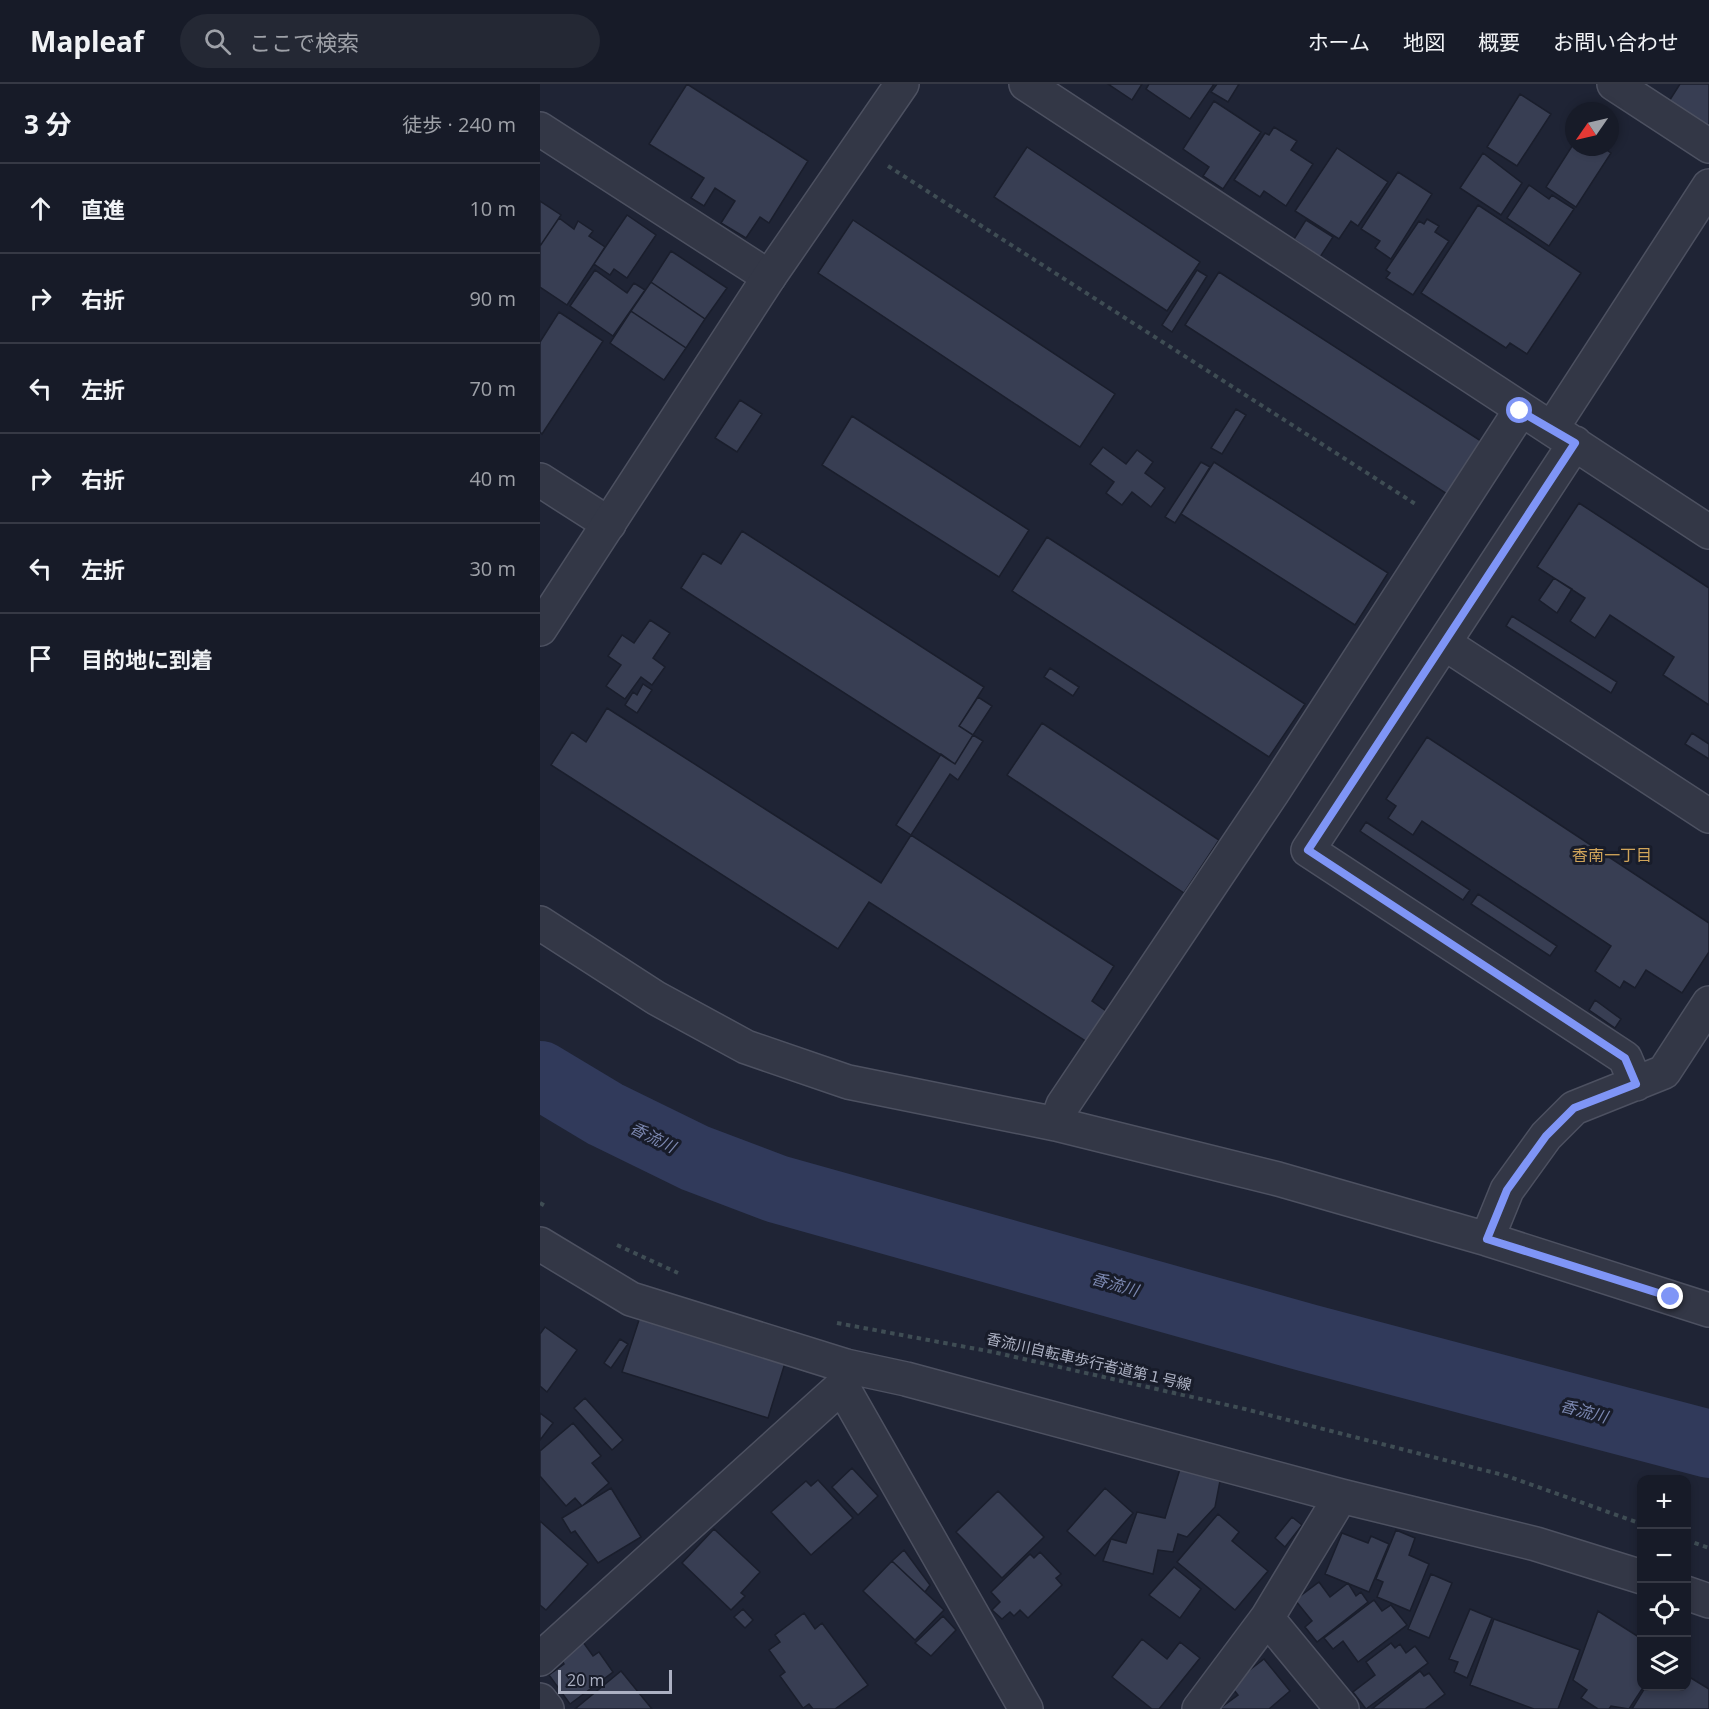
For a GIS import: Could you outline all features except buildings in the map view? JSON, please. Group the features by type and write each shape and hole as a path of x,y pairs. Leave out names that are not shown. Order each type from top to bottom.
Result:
{"street":[{"path":"540,629 769,277 903,84"},
{"path":"1026,84 1520,411 1563,436 1709,532"},
{"path":"1614,84 1709,146"},
{"path":"540,129 769,277"},
{"path":"1636,1084 1625,1058 1308,850 1444,643 1709,186"},
{"path":"1056,1124 1063,1105 1273,792 1520,411"},
{"path":"540,480 609,524"},
{"path":"1444,643 1709,816"},
{"path":"540,922 656,998 746,1047 848,1082 1056,1124 1278,1179 1487,1239 1709,1310"},
{"path":"1487,1239 1507,1190 1546,1136 1574,1108 1664,1072 1709,1003"},
{"path":"540,1244 631,1299 844,1376 906,1379 1341,1496 1536,1544 1637,1576"},
{"path":"540,1659 844,1376"},
{"path":"844,1376 1026,1709"},
{"path":"1199,1709 1267,1618 1341,1496"},
{"path":"1691,1595 1709,1601"},
{"path":"1267,1618 1342,1709"},
{"path":"540,1700 547,1709"}],"path":[{"path":"887,165 1448,525"},
{"path":"540,1203 549,1208"},
{"path":"613,1243 683,1275"},
{"name":"香流川自転車歩行者道第１号線","path":"834,1322 993,1352 1245,1409 1507,1476 1637,1523"},
{"path":"1691,1542 1709,1548"}],"waterway":[{"name":"香流川","path":"540,1075 605,1114 695,1158 777,1189 1308,1338 1709,1444"}],"district":[{"name":"香南一丁目","path":"1612,855"}],"route":[{"path":"1520,411 1575,443 1308,850 1625,1058 1636,1084 1574,1108 1546,1136 1507,1190 1487,1239 1671,1297"}]}
